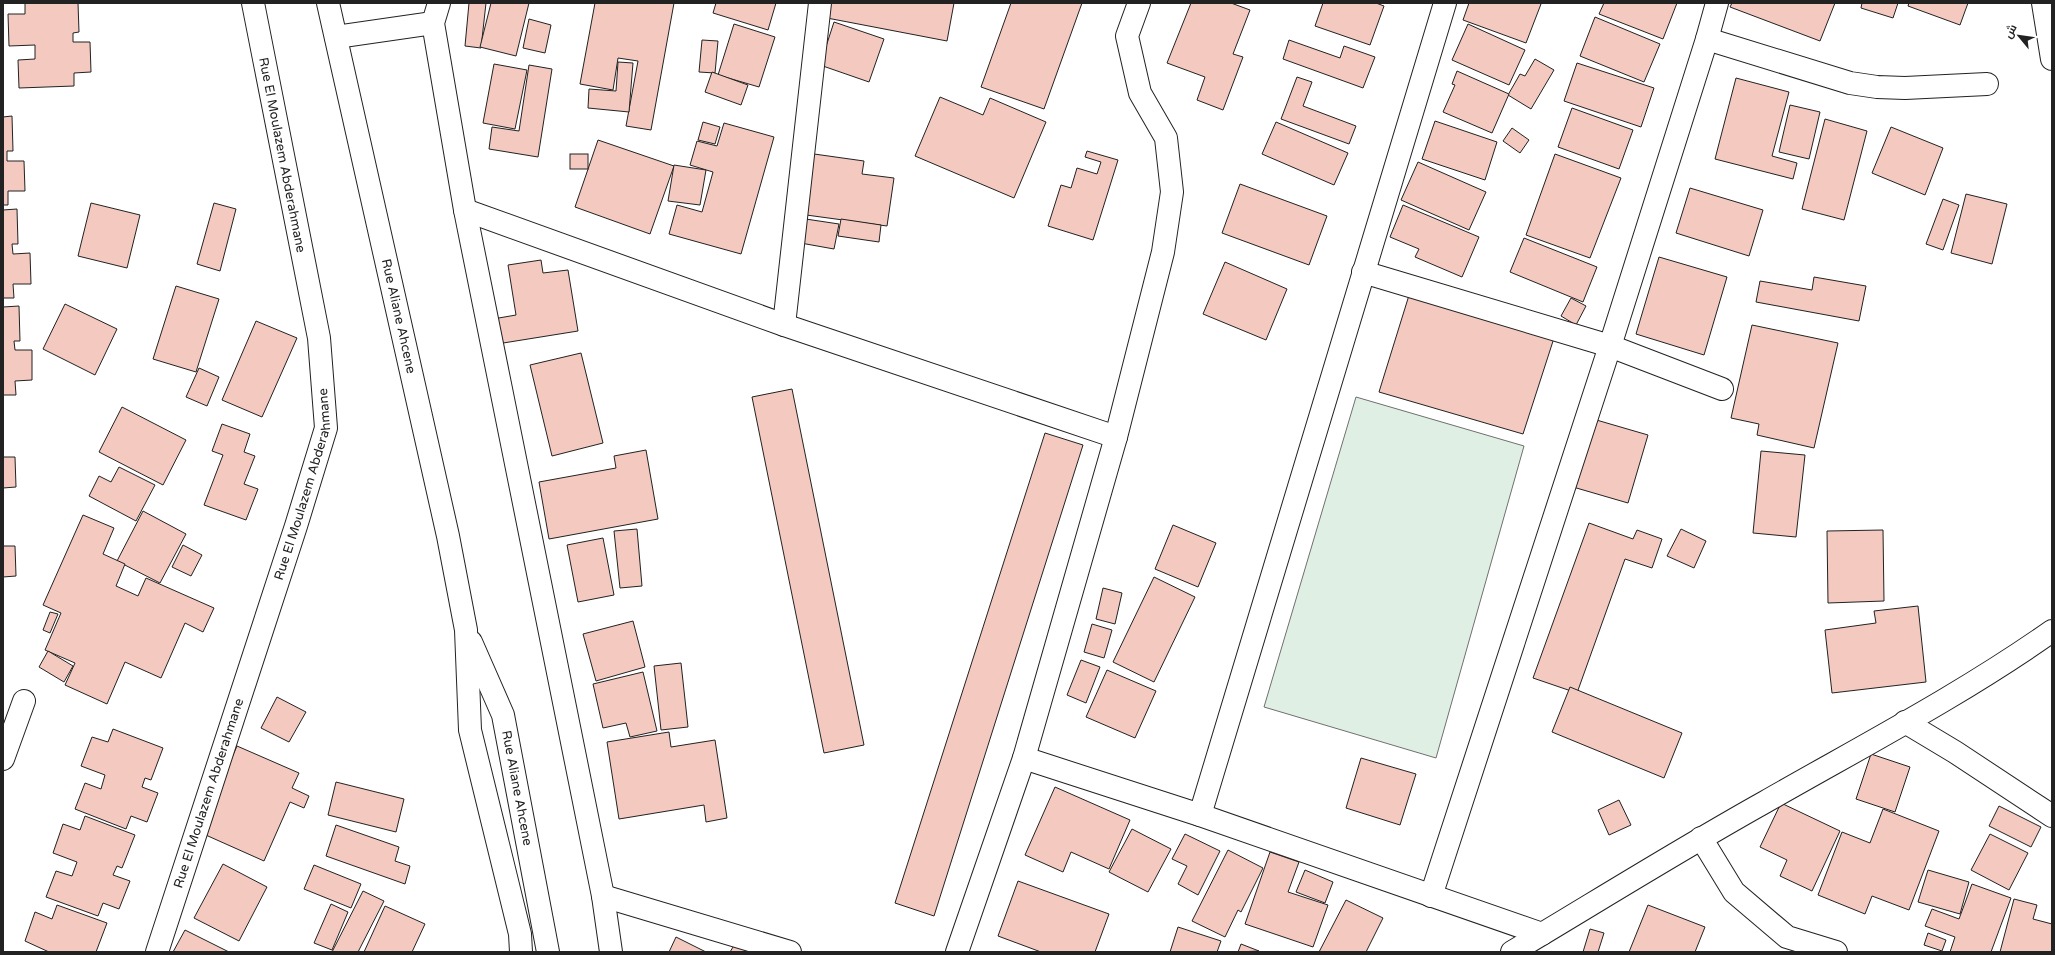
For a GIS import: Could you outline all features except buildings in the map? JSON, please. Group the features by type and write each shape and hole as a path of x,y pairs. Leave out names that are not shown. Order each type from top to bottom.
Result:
{"street":[{"name":"Rue El Moulazem Abderahmane","path":"157,952 296,526 326,428 318,338 252,3"},
{"name":"Rue Aliane Ahcene","path":"328,3 448,536 466,630 470,730 518,946"},
{"path":"784,325 820,3"},
{"path":"957,952 1024,758 1116,437 1163,252 1172,192 1166,138 1140,93 1127,36 1139,3"},
{"path":"1200,815 1445,3"},
{"path":"1431,896 1610,346 1717,3"},
{"path":"2043,3 2052,59"},
{"path":"336,37 436,13 465,210 603,896 611,952"},
{"path":"1707,39 1850,83 1905,88 1986,84"},
{"path":"465,210 784,325 1116,437"},
{"path":"1363,272 1610,346 1722,389"},
{"name":"Rue Aliane Ahcene","path":"466,630 503,715 548,952"},
{"path":"1512,952 1701,838 2004,664 2052,631"},
{"path":"3,759 24,701"},
{"path":"1905,722 2052,816"},
{"path":"1024,758 1200,815 1542,934"},
{"path":"1701,838 1734,892 1787,937 1836,952"},
{"path":"603,896 790,952"}],"green space":[{"path":"1356,397 1524,446 1436,758 1264,707"}]}
